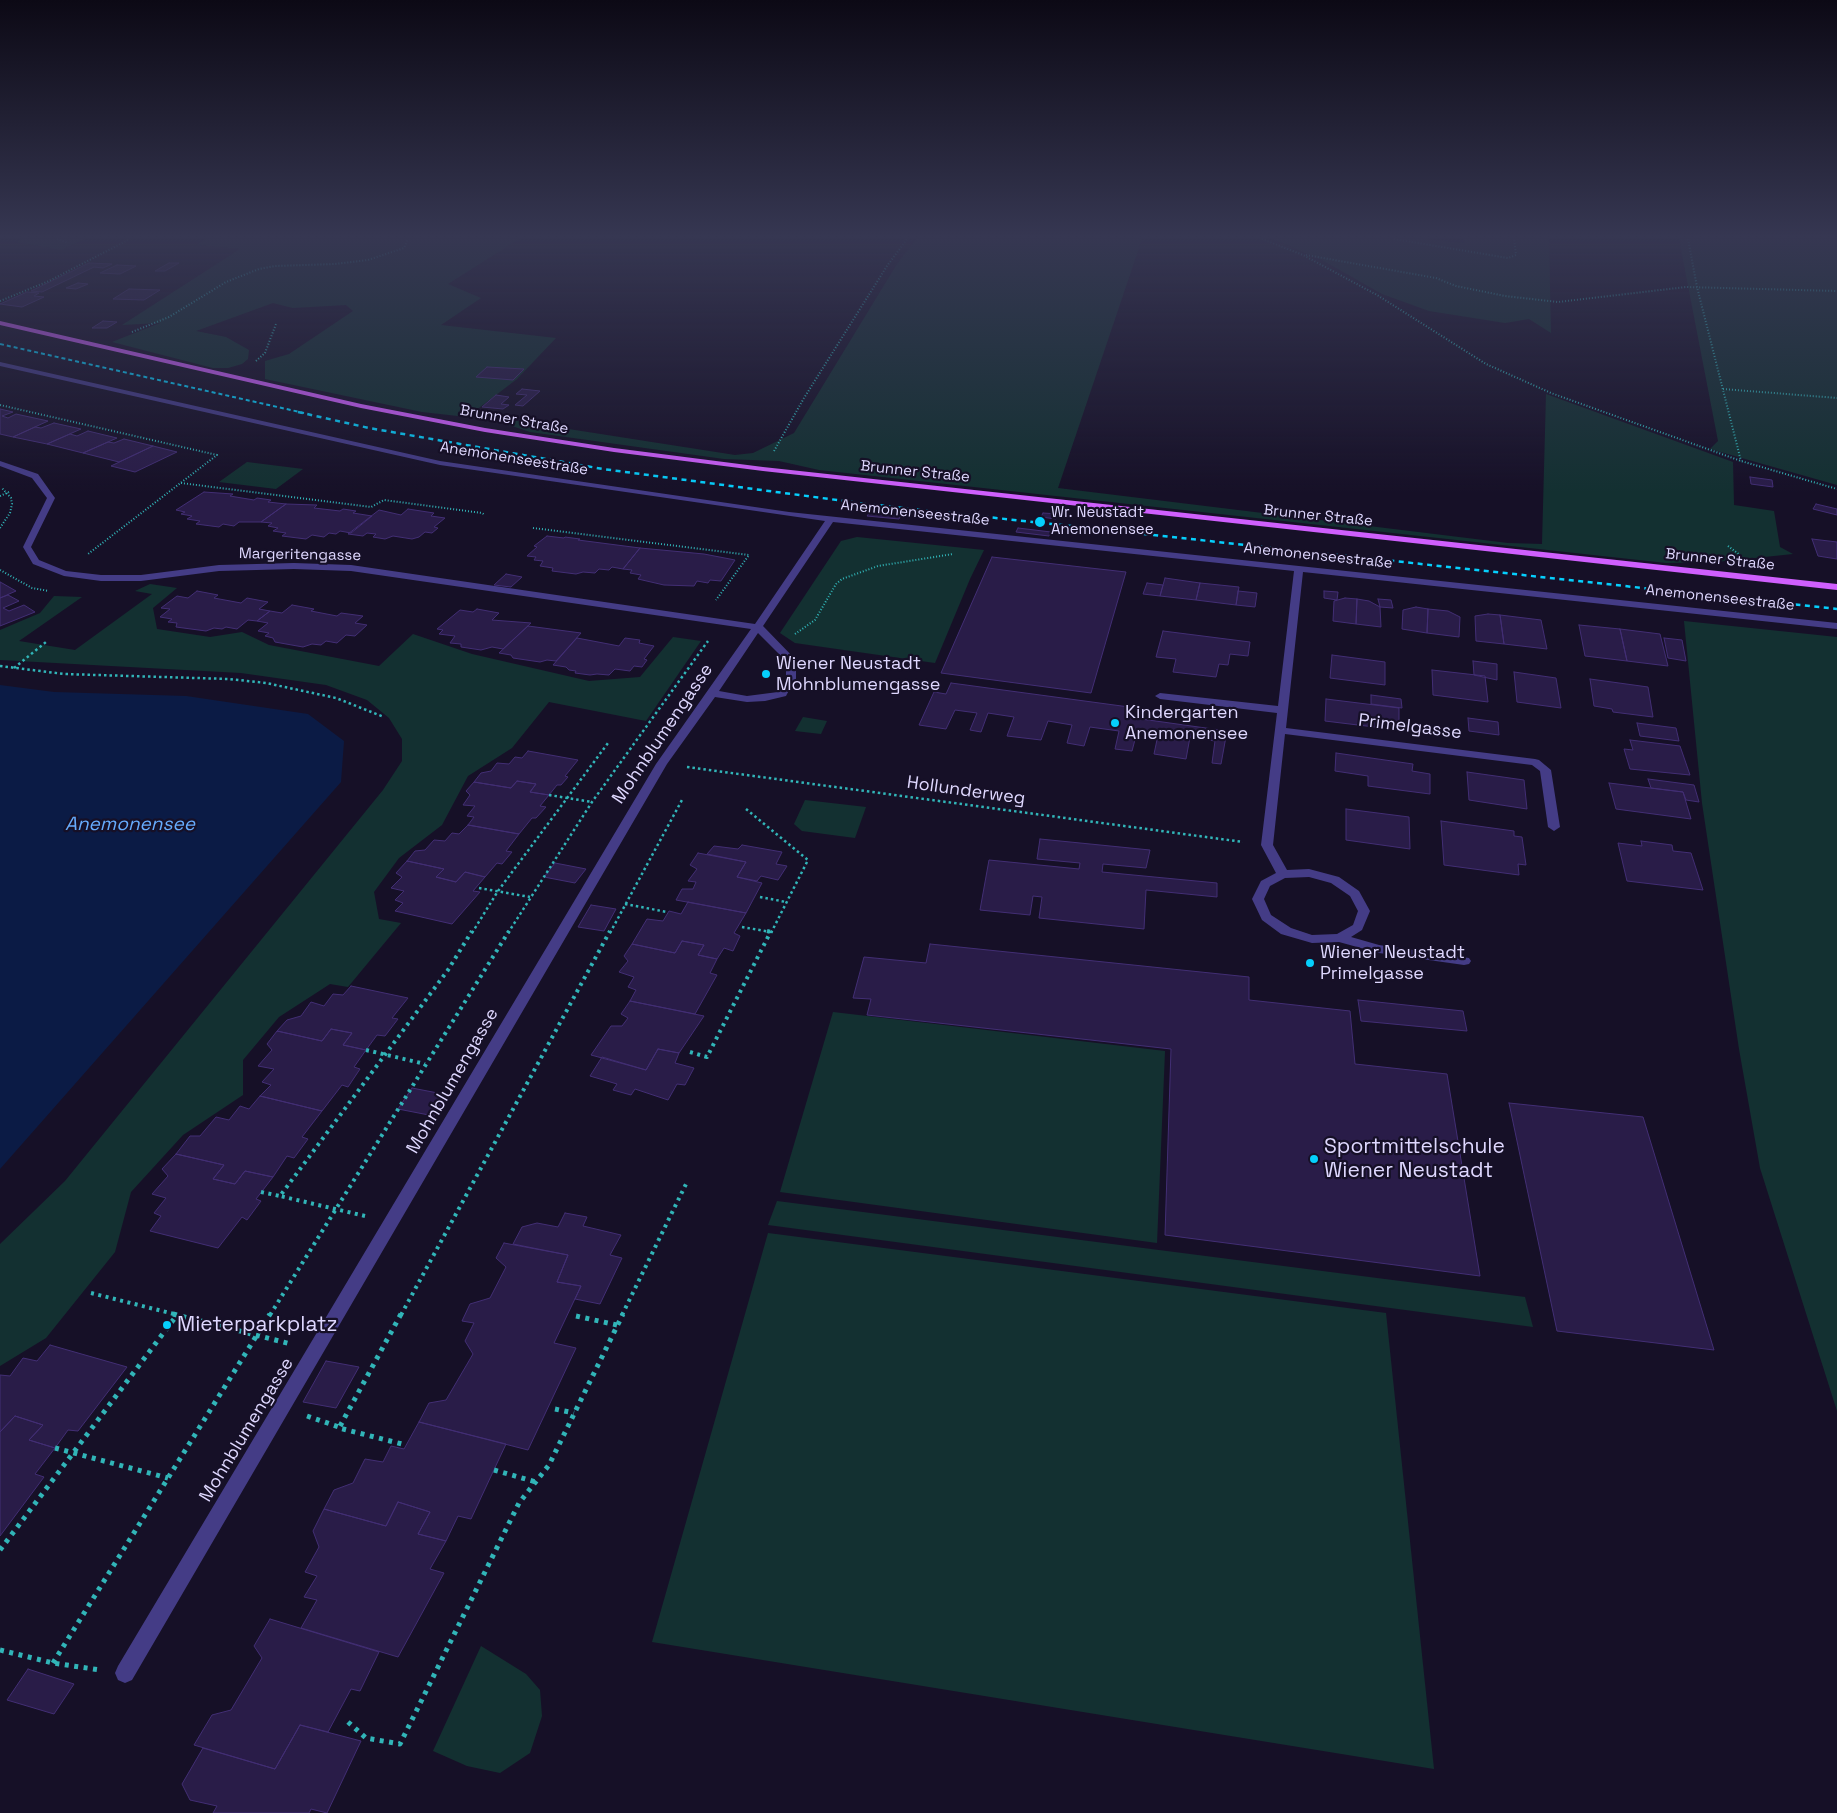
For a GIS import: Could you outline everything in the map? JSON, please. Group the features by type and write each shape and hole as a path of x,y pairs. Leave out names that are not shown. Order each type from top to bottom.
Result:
{"main road":[{"name":"Brunner Straße","path":"3,324 362,406 485,430 614,450 764,469 1837,587"}],"street":[{"name":"Anemonenseestraße","path":"0,364 440,463 830,520 1837,626"},
{"name":"Margeritengasse","path":"0,463 34,476 51,498 27,547 36,562 64,573 100,578 141,578 219,568 294,566 351,568 758,627"},
{"name":"Mohnblumengasse","path":"125,1673 662,764 830,520"},
{"path":"1284,874 1267,845 1299,569"},
{"path":"711,693 747,699 765,698 782,694 791,679 791,660 758,627"},
{"path":"1160,696 1282,710"},
{"name":"Primelgasse","path":"1280,730 1535,762 1545,770 1554,827"},
{"path":"1339,938 1358,927 1364,911 1355,894 1335,880 1309,873 1284,874 1265,884 1258,899 1266,917 1286,931 1312,939 1339,938 1379,949 1464,961"}],"path":[{"path":"97,345 152,324"},
{"path":"236,377 265,353 276,324"},
{"path":"764,469 814,381 850,324"},
{"path":"1422,324 1486,364 1550,393 1741,462 1837,489"},
{"path":"1706,324 1741,462"},
{"path":"1723,389 1837,398"},
{"path":"0,405 217,455 64,573"},
{"path":"180,483 371,508 384,500 482,513 485,515"},
{"path":"0,486 8,492 12,504 10,513 0,528"},
{"path":"533,528 749,554 703,619"},
{"path":"777,646 815,620 836,584 842,579 878,566 955,554"},
{"path":"0,570 32,588 53,592"},
{"path":"53,1664 530,897 592,802 710,638 700,637"},
{"path":"13,669 46,642"},
{"path":"0,666 64,674 229,679 266,683 336,698 384,717"},
{"path":"280,1196 448,970 498,891 608,743"},
{"name":"Hollunderweg","path":"662,764 1267,845"},
{"path":"549,795 592,802"},
{"path":"339,1428 682,800"},
{"path":"690,1052 707,1058 808,860 746,809"},
{"path":"479,888 530,897"},
{"path":"760,897 786,902"},
{"path":"625,904 667,912"},
{"path":"742,927 771,932"},
{"path":"366,1050 425,1064"},
{"path":"348,1722 366,1738 400,1744 519,1503 549,1465 687,1182"},
{"path":"262,1192 391,1223"},
{"path":"91,1293 316,1350"},
{"path":"0,1550 177,1315"},
{"path":"576,1316 617,1325"},
{"path":"283,1407 339,1428 406,1445"},
{"path":"555,1409 574,1413"},
{"path":"55,1448 168,1478"},
{"path":"494,1470 536,1482"},
{"path":"0,1650 53,1664 125,1673"}],"green space":[{"path":"124,324 148,324 122,325"},
{"path":"158,324 216,324 196,331 226,337 249,350 248,359 242,364 228,368 213,368 112,342"},
{"path":"334,324 443,324 441,325 556,338 517,379 467,417 422,412 265,379 265,361 289,354"},
{"path":"861,324 1113,324 1058,488 1508,543 1542,544 1546,394 1733,462 1734,505 1774,511 1780,547 1793,554 1716,562 1666,563 819,470 779,461 724,459 530,432 506,424 511,420 735,455 753,453 794,433"},
{"path":"1536,324 1551,324 1551,333"},
{"path":"1695,324 1837,324 1837,485 1710,449 1718,441"},
{"path":"247,462 303,469 276,489 219,482"},
{"path":"857,537 984,550 935,663 795,643 780,633 841,541"},
{"path":"150,584 177,588 153,608 157,629 210,637 242,632 269,645 379,666 413,634 472,654 589,681 640,677 673,637 701,641 646,721 549,702 512,748 468,776 442,825 399,858 374,892 379,919 401,923 348,987 330,984 279,1017 243,1060 243,1095 183,1135 131,1192 115,1252 46,1338 0,1366 0,1244 65,1181 383,790 402,761 402,739 389,718 367,700 326,685 241,673 0,660 0,630 40,613 54,596 82,597 19,641 75,650 152,594 135,591"},
{"path":"1684,621 1837,637 1837,1411 1760,1168 1739,1049 1702,803"},
{"path":"803,717 827,721 821,734 795,731"},
{"path":"805,800 866,807 855,838 802,831 794,824"},
{"path":"833,1012 1165,1051 1157,1243 780,1192"},
{"path":"777,1201 1525,1297 1533,1327 768,1225"},
{"path":"768,1233 1386,1313 1434,1769 652,1642"},
{"path":"481,1646 526,1674 540,1690 542,1716 530,1753 500,1773 467,1766 433,1751"}],"water":[{"name":"Anemonensee","path":"0,685 54,692 186,696 308,714 344,741 341,782 0,1169"}],"building":[{"path":"99,324 114,324 107,328 92,328"},
{"path":"487,367 524,369 513,380 476,377"},
{"path":"522,389 540,391 523,406 515,405 527,395 516,394"},
{"path":"496,395 509,397 501,404 509,405 503,409 482,407"},
{"path":"0,409 13,412 2,416 8,418 16,414 48,421 13,437 0,434"},
{"path":"54,423 81,429 47,444 13,437 35,427 41,428"},
{"path":"88,431 117,438 83,453 47,444 70,434 77,436"},
{"path":"124,439 153,446 119,462 83,453 108,442 114,443"},
{"path":"153,446 177,452 135,472 111,466"},
{"path":"1750,477 1772,480 1773,487 1751,484"},
{"path":"204,492 233,494 230,496 254,500 257,498 271,500 268,502 286,504 261,522 239,522 234,526 223,524 219,527 196,524 200,521 187,519 192,516 181,514 185,512 176,510"},
{"path":"286,504 317,505 314,508 340,511 343,509 356,511 353,513 372,516 351,533 340,531 336,534 329,533 324,537 312,535 306,539 282,536 286,533 273,531 278,528 268,526 272,523 261,522"},
{"path":"1816,504 1837,509 1837,515 1813,509"},
{"path":"408,509 434,513 431,516 445,518 434,527 438,528 432,533 425,532 419,537 412,539 393,536 385,539 373,537 376,534 367,533 363,536 348,534 379,510 401,515"},
{"path":"870,512 901,515 899,519 867,516"},
{"path":"1043,513 1058,514 1056,519 1041,517"},
{"path":"1018,528 1051,532 1049,536 1016,532"},
{"path":"547,536 640,548 623,569 612,567 609,570 599,569 595,573 583,572 576,574 552,571 553,568 540,566 543,561 534,560 536,557 527,556 537,547 534,546"},
{"path":"1812,539 1837,542 1837,559 1818,556"},
{"path":"640,548 704,554 735,560 721,581 710,580 708,583 697,581 694,586 664,585 638,579 641,575 630,573 632,570 623,569"},
{"path":"992,557 1126,572 1091,693 941,673"},
{"path":"506,574 522,577 511,587 494,585"},
{"path":"1165,578 1200,583 1196,600 1160,596"},
{"path":"0,582 2,583 16,591 0,598"},
{"path":"1147,583 1163,585 1160,596 1143,594"},
{"path":"1200,583 1239,587 1236,605 1196,600"},
{"path":"197,591 218,595 214,598 241,603 247,598 268,602 259,609 270,611 257,621 248,620 237,629 226,627 206,631 176,627 177,623 168,622 172,619 160,617 170,609 161,608 177,596 188,598"},
{"path":"1238,591 1257,593 1255,607 1236,605"},
{"path":"1324,591 1338,592 1337,600 1324,598"},
{"path":"8,595 19,601 3,608 9,611 24,605 35,612 0,626 0,598"},
{"path":"1345,598 1357,599 1356,624 1333,621 1334,601"},
{"path":"1357,599 1369,601 1380,607 1381,627 1356,624"},
{"path":"1378,599 1391,600 1393,608 1380,607"},
{"path":"292,605 337,616 341,613 363,616 355,623 367,625 355,636 346,635 337,643 326,641 321,645 312,644 303,647 275,642 273,638 265,636 269,633 258,631 268,623 257,621 270,611 282,613"},
{"path":"1416,607 1428,609 1427,633 1402,629 1403,610"},
{"path":"477,609 499,613 492,620 531,623 503,649 492,647 481,650 461,647 461,644 450,643 455,636 439,634 443,630 437,629 460,610 473,612"},
{"path":"1428,609 1448,611 1460,617 1459,637 1427,633"},
{"path":"1500,615 1504,644 1476,641 1475,616"},
{"path":"1500,615 1541,620 1547,649 1504,644"},
{"path":"1579,625 1620,629 1627,661 1585,656"},
{"path":"528,626 581,633 556,661 547,660 540,662 513,658 511,655 499,653"},
{"path":"1620,629 1660,634 1668,666 1627,661"},
{"path":"1163,631 1250,642 1248,656 1230,654 1228,665 1219,664 1216,677 1173,672 1176,659 1156,657"},
{"path":"577,638 619,646 625,638 640,640 639,643 654,646 644,659 647,660 642,667 634,666 630,671 615,669 609,675 575,673 576,671 569,670 566,667 553,665"},
{"path":"1664,638 1682,640 1686,661 1668,658"},
{"path":"1332,655 1385,662 1385,685 1330,678"},
{"path":"1473,661 1497,664 1497,680 1474,675"},
{"path":"1432,670 1485,676 1488,702 1433,695"},
{"path":"1514,672 1556,678 1561,708 1517,702"},
{"path":"1590,679 1648,687 1653,717 1613,712 1612,709 1594,706"},
{"name":"Kindergarten Anemonensee","path":"951,683 1129,707 1127,717 1227,731 1221,764 1212,763 1215,741 1190,737 1186,759 1154,754 1158,735 1137,732 1132,751 1115,749 1119,731 1090,727 1084,746 1067,743 1072,725 1048,721 1041,740 1007,736 1014,717 988,713 981,732 970,730 977,713 955,710 946,729 919,725 934,692 946,694"},
{"path":"1371,695 1401,699 1402,708 1371,704"},
{"path":"1326,699 1399,708 1399,730 1325,721"},
{"path":"1468,718 1498,722 1499,735 1469,731"},
{"path":"1637,723 1676,728 1679,741 1640,736"},
{"path":"1630,740 1680,746 1690,775 1630,769 1624,749 1633,750"},
{"path":"528,751 578,760 565,776 568,777 561,785 557,785 549,795 530,792 536,784 517,781 511,788 474,782 481,773 491,771 497,763 509,764 515,757 522,758"},
{"path":"1336,753 1413,764 1412,771 1430,774 1430,794 1368,786 1368,776 1335,771"},
{"path":"1467,772 1524,780 1527,809 1469,800"},
{"path":"1648,779 1694,785 1699,802 1686,800 1683,792 1651,788"},
{"path":"517,781 536,784 530,792 549,795 540,806 546,807 536,818 532,818 519,834 468,825 474,817 467,816 475,806 463,805 470,795 466,791 474,782 511,788"},
{"path":"1609,783 1683,792 1691,819 1616,809"},
{"path":"1346,809 1409,817 1410,849 1346,840"},
{"path":"1441,821 1514,831 1514,836 1522,837 1526,865 1518,864 1519,875 1444,865"},
{"path":"468,825 519,834 506,851 512,852 502,864 497,863 485,877 465,872 456,882 436,877 444,869 407,861 415,851 425,850 434,840 445,841 452,833 459,834"},
{"path":"1040,839 1150,850 1146,868 1103,864 1102,872 1217,883 1217,897 1146,890 1144,929 1039,918 1042,897 1033,896 1030,915 980,910 989,860 1079,869 1080,863 1037,859"},
{"path":"1641,841 1672,845 1673,851 1691,853 1703,890 1627,881 1618,843 1642,846"},
{"path":"742,845 782,852 776,864 787,866 778,880 761,876 757,881 737,877 746,862 707,854 714,846 738,849"},
{"path":"698,853 746,862 737,877 762,883 746,913 676,900 682,889 693,889 696,882 688,881 697,869 690,865"},
{"path":"407,861 444,869 436,877 456,882 465,872 485,877 473,891 480,892 452,924 395,911 403,903 395,900 404,891 391,888 402,877 396,873"},
{"path":"555,863 586,869 575,883 544,877"},
{"path":"688,902 746,913 734,933 740,936 733,951 724,948 717,959 698,955 704,945 682,941 675,953 632,944 647,919 663,921 669,911 681,914"},
{"path":"591,905 616,909 604,931 578,927"},
{"path":"682,941 704,945 698,955 717,959 710,973 717,975 695,1014 630,1001 636,990 628,987 634,977 619,972 628,961 624,956 632,944 675,953"},
{"name":"Sportmittelschule Wiener Neustadt","path":"930,944 1249,977 1249,1000 1350,1011 1355,1064 1447,1074 1480,1276 1165,1235 1171,1049 867,1015 871,999 853,998 864,957 926,963"},
{"path":"351,986 408,998 392,1018 398,1019 385,1036 377,1035 366,1050 343,1045 352,1033 331,1029 322,1041 277,1031 287,1020 301,1016 311,1002 324,1006 333,994 343,995"},
{"path":"1358,1000 1463,1011 1467,1031 1361,1021"},
{"path":"630,1001 704,1016 679,1053 658,1049 646,1070 591,1055 611,1026 622,1026 628,1018 621,1014"},
{"path":"331,1029 352,1033 343,1045 366,1050 354,1067 360,1069 348,1087 342,1085 322,1111 260,1096 271,1085 262,1082 274,1069 258,1066 272,1050 267,1044 277,1031 322,1041"},
{"path":"658,1049 679,1053 675,1063 694,1068 685,1085 677,1084 668,1100 635,1089 631,1095 613,1090 617,1084 590,1076 602,1057 646,1070"},
{"path":"412,1088 448,1095 434,1116 398,1109"},
{"path":"260,1096 322,1111 302,1137 308,1139 294,1158 287,1156 273,1177 245,1171 235,1184 213,1179 224,1165 176,1154 190,1136 200,1136 216,1117 229,1120 240,1106 249,1109"},
{"path":"1509,1103 1643,1117 1714,1350 1557,1331"},
{"path":"176,1154 224,1165 213,1179 235,1184 245,1171 273,1177 256,1199 261,1201 247,1220 242,1217 218,1248 150,1231 161,1216 154,1213 166,1198 152,1194 168,1176 162,1169"},
{"path":"565,1213 587,1217 583,1226 621,1235 610,1255 622,1258 600,1304 575,1299 581,1286 557,1282 568,1255 513,1244 522,1227 537,1223 558,1227"},
{"path":"504,1243 568,1255 557,1282 581,1286 554,1343 576,1348 528,1450 419,1422 429,1403 446,1400 473,1354 465,1341 474,1323 462,1321 470,1304 490,1298 506,1267 496,1258"},
{"path":"50,1345 127,1367 78,1431 68,1430 55,1448 29,1440 43,1425 15,1416 0,1432 0,1375 10,1376 23,1358 37,1361"},
{"path":"326,1361 359,1367 336,1408 303,1402"},
{"path":"15,1416 43,1425 29,1440 55,1448 35,1474 44,1477 0,1536 0,1432"},
{"path":"419,1422 506,1444 471,1519 458,1516 446,1541 418,1534 430,1512 398,1502 386,1526 324,1509 334,1490 353,1483 365,1459 383,1462 391,1446 404,1449"},
{"path":"398,1502 430,1512 418,1534 446,1541 430,1569 444,1573 398,1657 301,1628 317,1600 304,1597 317,1576 305,1572 319,1547 313,1531 324,1509 386,1526"},
{"path":"270,1619 379,1652 360,1691 351,1689 328,1732 300,1725 275,1769 194,1745 212,1715 231,1710 262,1658 254,1646"},
{"path":"28,1669 74,1684 54,1714 7,1700"},
{"path":"300,1725 361,1741 327,1813 311,1809 309,1813 213,1813 217,1806 190,1800 182,1784 203,1748 275,1769"}],"railway":[{"path":"0,344 304,413"},
{"path":"298,412 369,428 603,469 867,504 1837,609"}],"place":[{"name":"Wr. Neustadt Anemonensee","path":"1040,522"},
{"name":"Wiener Neustadt Mohnblumengasse","path":"766,674"},
{"name":"Kindergarten Anemonensee","path":"1115,723"},
{"name":"Wiener Neustadt Primelgasse","path":"1310,963"},
{"name":"Sportmittelschule Wiener Neustadt","path":"1314,1159"},
{"name":"Mieterparkplatz","path":"167,1325"}]}
